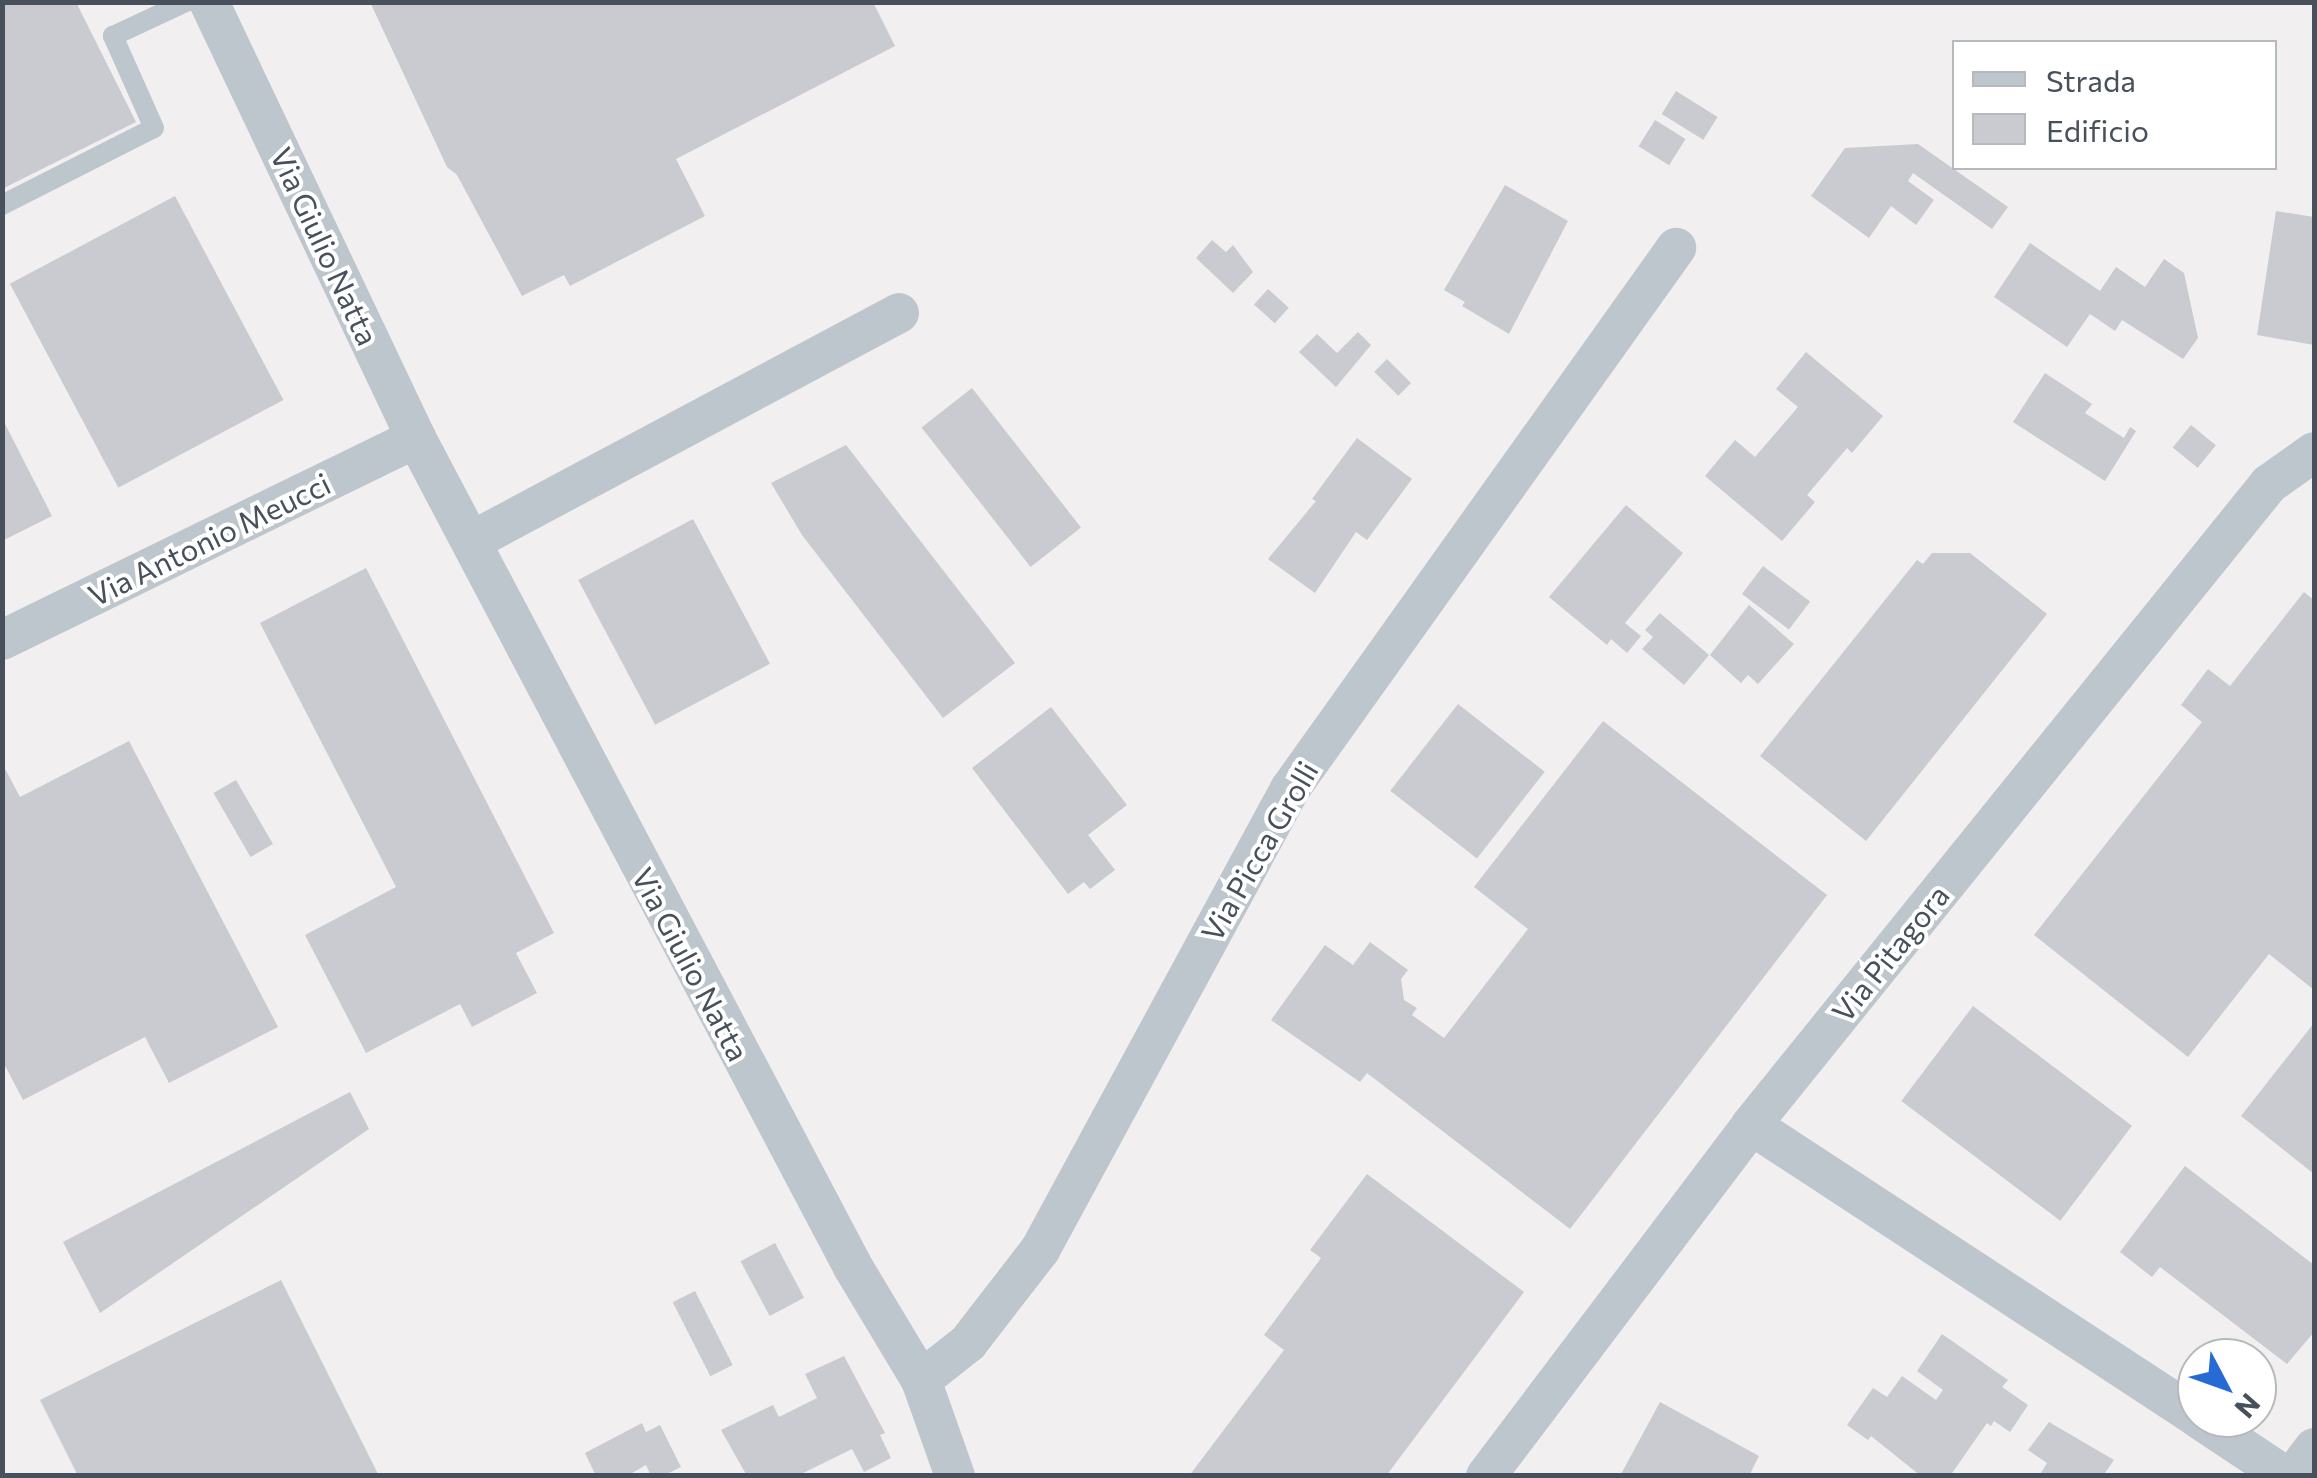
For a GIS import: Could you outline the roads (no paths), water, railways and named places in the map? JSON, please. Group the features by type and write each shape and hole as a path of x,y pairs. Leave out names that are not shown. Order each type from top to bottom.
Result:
{"street":[{"name":"Via Giulio Natta","path":"209,2 416,438 853,1267 921,1380"},
{"name":"Via Picca Grolli","path":"921,1380 968,1343 1040,1250 1290,789 1676,248"},
{"path":"472,541 899,313"},
{"name":"Via Antonio Meucci","path":"2,640 416,438"},
{"name":"Via Pitagora","path":"1486,1476 1751,1125 2269,484 2314,452"},
{"path":"1751,1125 2177,1405"},
{"path":"921,1380 955,1476"},
{"path":"2229,1438 2289,1476 2314,1448"}],"lane":[{"path":"2,204 154,128 113,36 186,2"}]}
